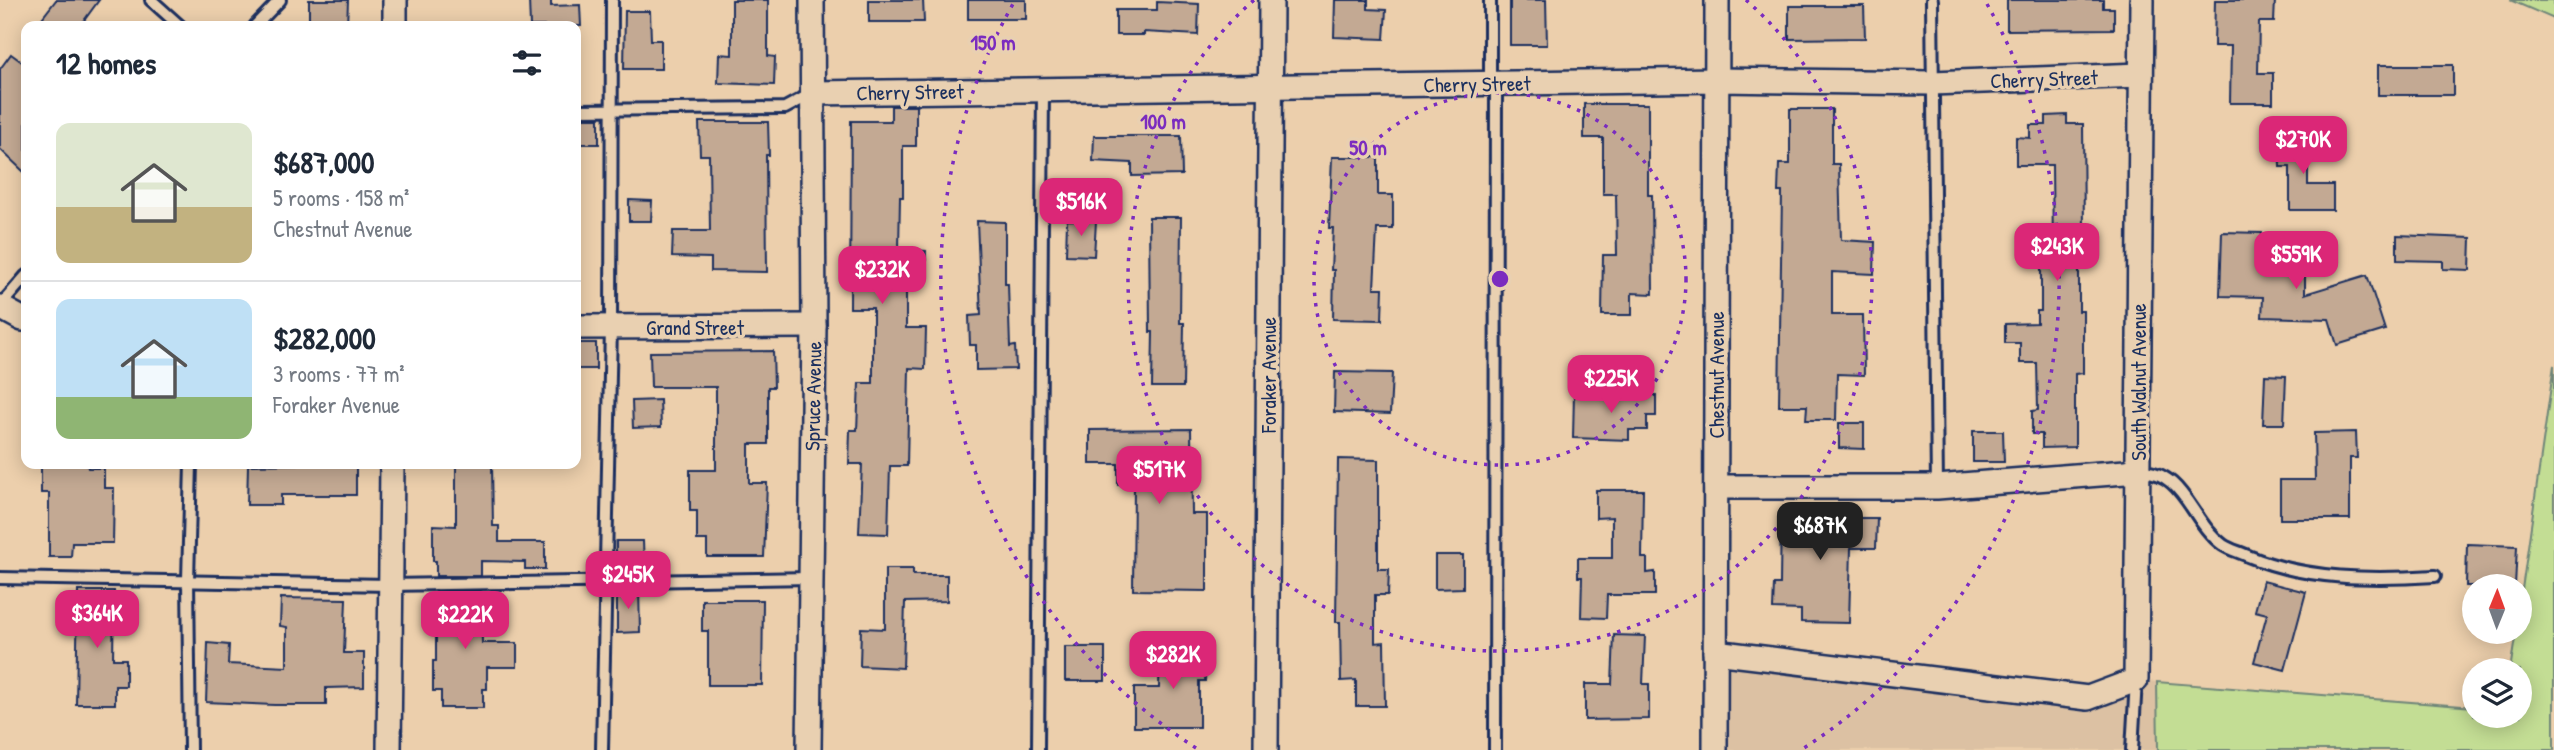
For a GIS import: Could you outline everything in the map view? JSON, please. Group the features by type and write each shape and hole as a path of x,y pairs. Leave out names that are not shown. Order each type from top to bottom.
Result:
{"street":[{"path":"394,21 395,0"},
{"name":"Spruce Avenue","path":"809,750 814,326 812,0"},
{"name":"Foraker Avenue","path":"1266,750 1271,0"},
{"name":"Chestnut Avenue","path":"1715,750 1717,0"},
{"name":"South Walnut Avenue","path":"2136,680 2142,0"},
{"name":"Cherry Street","path":"813,93 1718,80 1932,83 2141,75"},
{"path":"0,307 21,317"},
{"name":"Grand Street","path":"581,327 814,326"},
{"path":"388,750 392,469"},
{"path":"1716,487 1937,487 2138,471"},
{"path":"1715,652 2088,698 2136,680"}],"lane":[{"path":"151,0 174,21"},
{"path":"260,21 280,0"},
{"path":"602,750 611,327 612,0"},
{"path":"1490,0 1493,84 1495,750"},
{"path":"1932,0 1937,487"},
{"path":"1038,750 1043,90"},
{"path":"581,110 785,108 813,93"},
{"path":"0,307 21,282"},
{"path":"190,750 188,580 191,469"},
{"path":"2138,471 2152,471 2168,477 2207,528 2224,545 2258,560 2303,572 2341,577 2435,576"},
{"path":"0,579 390,584 811,578"},
{"path":"2132,750 2136,680"}],"shaded area":[{"path":"1715,652 2088,698 2136,680 2157,682 2158,750 1715,750"}],"green space":[{"path":"2510,0 2554,0 2554,19"},
{"path":"2554,365 2554,750 2158,750 2157,682 2462,706 2462,728 2532,728 2532,658 2512,658 2514,644 2532,644 2532,574 2524,574"}],"building":[{"path":"56,0 99,0 84,21 40,21"},
{"path":"309,0 348,0 347,21 309,21"},
{"path":"529,0 551,0 551,6 580,5 581,21 530,21"},
{"path":"732,0 768,0 768,56 775,57 774,85 718,83 719,54 732,55"},
{"path":"869,0 923,0 924,22 869,22"},
{"path":"968,0 1026,0 1026,19 968,19"},
{"path":"1335,0 1368,0 1368,9 1386,10 1384,39 1334,37"},
{"path":"1510,0 1546,0 1547,45 1510,45"},
{"path":"2007,0 2103,0 2103,8 2114,8 2114,29 2007,30"},
{"path":"2215,0 2275,0 2274,22 2259,22 2258,73 2273,73 2273,103 2230,103 2231,46 2214,46"},
{"path":"1157,2 1199,4 1198,35 1144,32 1144,35 1116,35 1116,10 1157,10"},
{"path":"1789,6 1864,6 1865,38 1789,39"},
{"path":"625,11 650,11 651,40 661,40 661,69 624,69"},
{"path":"11,54 21,61 21,169 0,149 0,69"},
{"path":"2378,65 2453,65 2453,95 2378,95"},
{"path":"1584,104 1648,104 1648,195 1652,195 1653,294 1632,293 1632,315 1602,315 1603,255 1617,255 1616,194 1603,194 1603,138 1584,138"},
{"path":"891,106 916,106 916,146 903,146 899,249 926,251 925,275 906,273 906,328 926,328 925,369 909,368 907,466 890,466 888,534 859,533 862,464 849,464 850,430 857,430 859,383 873,383 873,308 850,308 851,121 891,121"},
{"path":"1790,109 1832,109 1832,164 1839,164 1841,240 1875,242 1874,274 1832,272 1832,315 1863,315 1864,375 1837,374 1836,420 1806,420 1807,406 1779,406 1782,192 1778,192 1779,164 1790,164"},
{"path":"2067,115 2067,124 2083,124 2084,232 2079,232 2079,311 2083,311 2083,373 2075,374 2075,447 2042,448 2042,434 2032,434 2032,411 2038,410 2037,363 2020,363 2020,343 2005,343 2005,324 2037,323 2037,311 2041,311 2041,248 2053,248 2052,165 2016,165 2016,137 2030,138 2030,125 2046,125 2046,116"},
{"path":"581,118 599,118 599,144 581,144"},
{"path":"699,122 768,122 767,272 711,271 711,258 672,257 673,231 710,231 709,155 700,155"},
{"path":"2279,135 2308,135 2308,185 2333,185 2333,210 2290,210 2290,167 2280,167"},
{"path":"1094,136 1181,136 1182,175 1132,176 1132,163 1093,161"},
{"path":"1332,157 1378,157 1378,195 1393,195 1393,229 1377,229 1374,288 1383,288 1382,320 1333,319 1333,228 1329,228"},
{"path":"629,200 652,201 651,221 629,221"},
{"path":"1149,217 1181,217 1180,323 1184,323 1183,387 1152,387"},
{"path":"1067,220 1096,221 1094,256 1066,255"},
{"path":"977,221 1005,222 1005,284 1008,284 1010,347 1015,346 1016,369 976,370 976,345 970,345 969,316 981,315"},
{"path":"2222,232 2262,233 2261,267 2305,269 2305,294 2367,275 2385,330 2337,345 2329,319 2262,317 2263,297 2220,296"},
{"path":"2397,235 2471,238 2470,270 2443,269 2443,261 2397,260"},
{"path":"581,343 596,343 596,369 581,369"},
{"path":"773,351 774,387 768,387 768,444 749,444 749,483 767,483 764,557 707,557 707,540 697,540 697,511 690,511 690,470 716,470 716,387 651,387 650,352"},
{"path":"1335,372 1392,373 1390,414 1334,412"},
{"path":"2265,375 2286,376 2284,424 2263,424"},
{"path":"1574,393 1656,395 1656,416 1647,416 1647,430 1629,430 1629,440 1573,438"},
{"path":"660,400 661,427 633,428 632,401"},
{"path":"1839,423 1864,423 1864,449 1839,448"},
{"path":"1191,429 1192,514 1207,514 1207,591 1133,590 1134,485 1118,485 1118,464 1090,464 1090,430"},
{"path":"1973,431 2003,431 2004,462 1973,462"},
{"path":"2356,432 2357,458 2350,458 2350,519 2280,519 2280,480 2315,480 2314,433"},
{"path":"1338,459 1378,460 1378,569 1389,569 1388,595 1375,595 1375,643 1384,642 1385,706 1356,706 1356,680 1341,681 1340,622 1336,622"},
{"path":"41,469 104,469 104,488 114,488 113,543 72,543 71,557 49,557 49,493 41,493"},
{"path":"248,469 356,469 356,495 281,495 281,505 247,505"},
{"path":"456,469 492,469 493,526 499,526 499,542 545,542 545,569 525,569 525,562 481,561 481,576 436,576 436,561 433,561 433,525 456,526"},
{"path":"1596,490 1643,490 1642,558 1647,558 1647,573 1655,572 1655,595 1607,595 1606,618 1581,617 1582,577 1578,577 1578,558 1612,558 1612,517 1596,518"},
{"path":"1781,510 1844,510 1844,518 1877,518 1876,548 1851,548 1849,623 1801,622 1801,610 1773,609 1774,584 1780,584"},
{"path":"616,541 643,541 644,567 639,568 639,573 616,573"},
{"path":"2467,544 2517,546 2516,574 2466,574"},
{"path":"1435,555 1463,555 1463,588 1435,589"},
{"path":"885,569 913,569 913,575 947,575 947,601 905,602 903,668 860,666 861,628 885,629"},
{"path":"2263,581 2306,592 2285,670 2254,662 2267,614 2255,611"},
{"path":"617,589 639,589 640,632 617,633"},
{"path":"78,591 114,591 113,659 126,659 126,686 115,686 115,704 76,704"},
{"path":"481,591 482,643 517,643 517,667 487,667 487,689 483,689 483,708 441,708 441,691 433,691 436,592"},
{"path":"281,598 346,599 344,653 364,653 364,687 326,688 326,705 206,702 208,643 229,645 228,664 287,667 287,627 280,626"},
{"path":"702,600 763,600 762,685 708,685 708,631 702,631"},
{"path":"1614,635 1645,636 1643,684 1649,684 1649,719 1585,720 1585,684 1612,684"},
{"path":"1065,647 1105,647 1105,681 1065,681"},
{"path":"1160,647 1207,649 1205,681 1199,681 1199,727 1134,727 1134,688 1159,688"}]}
